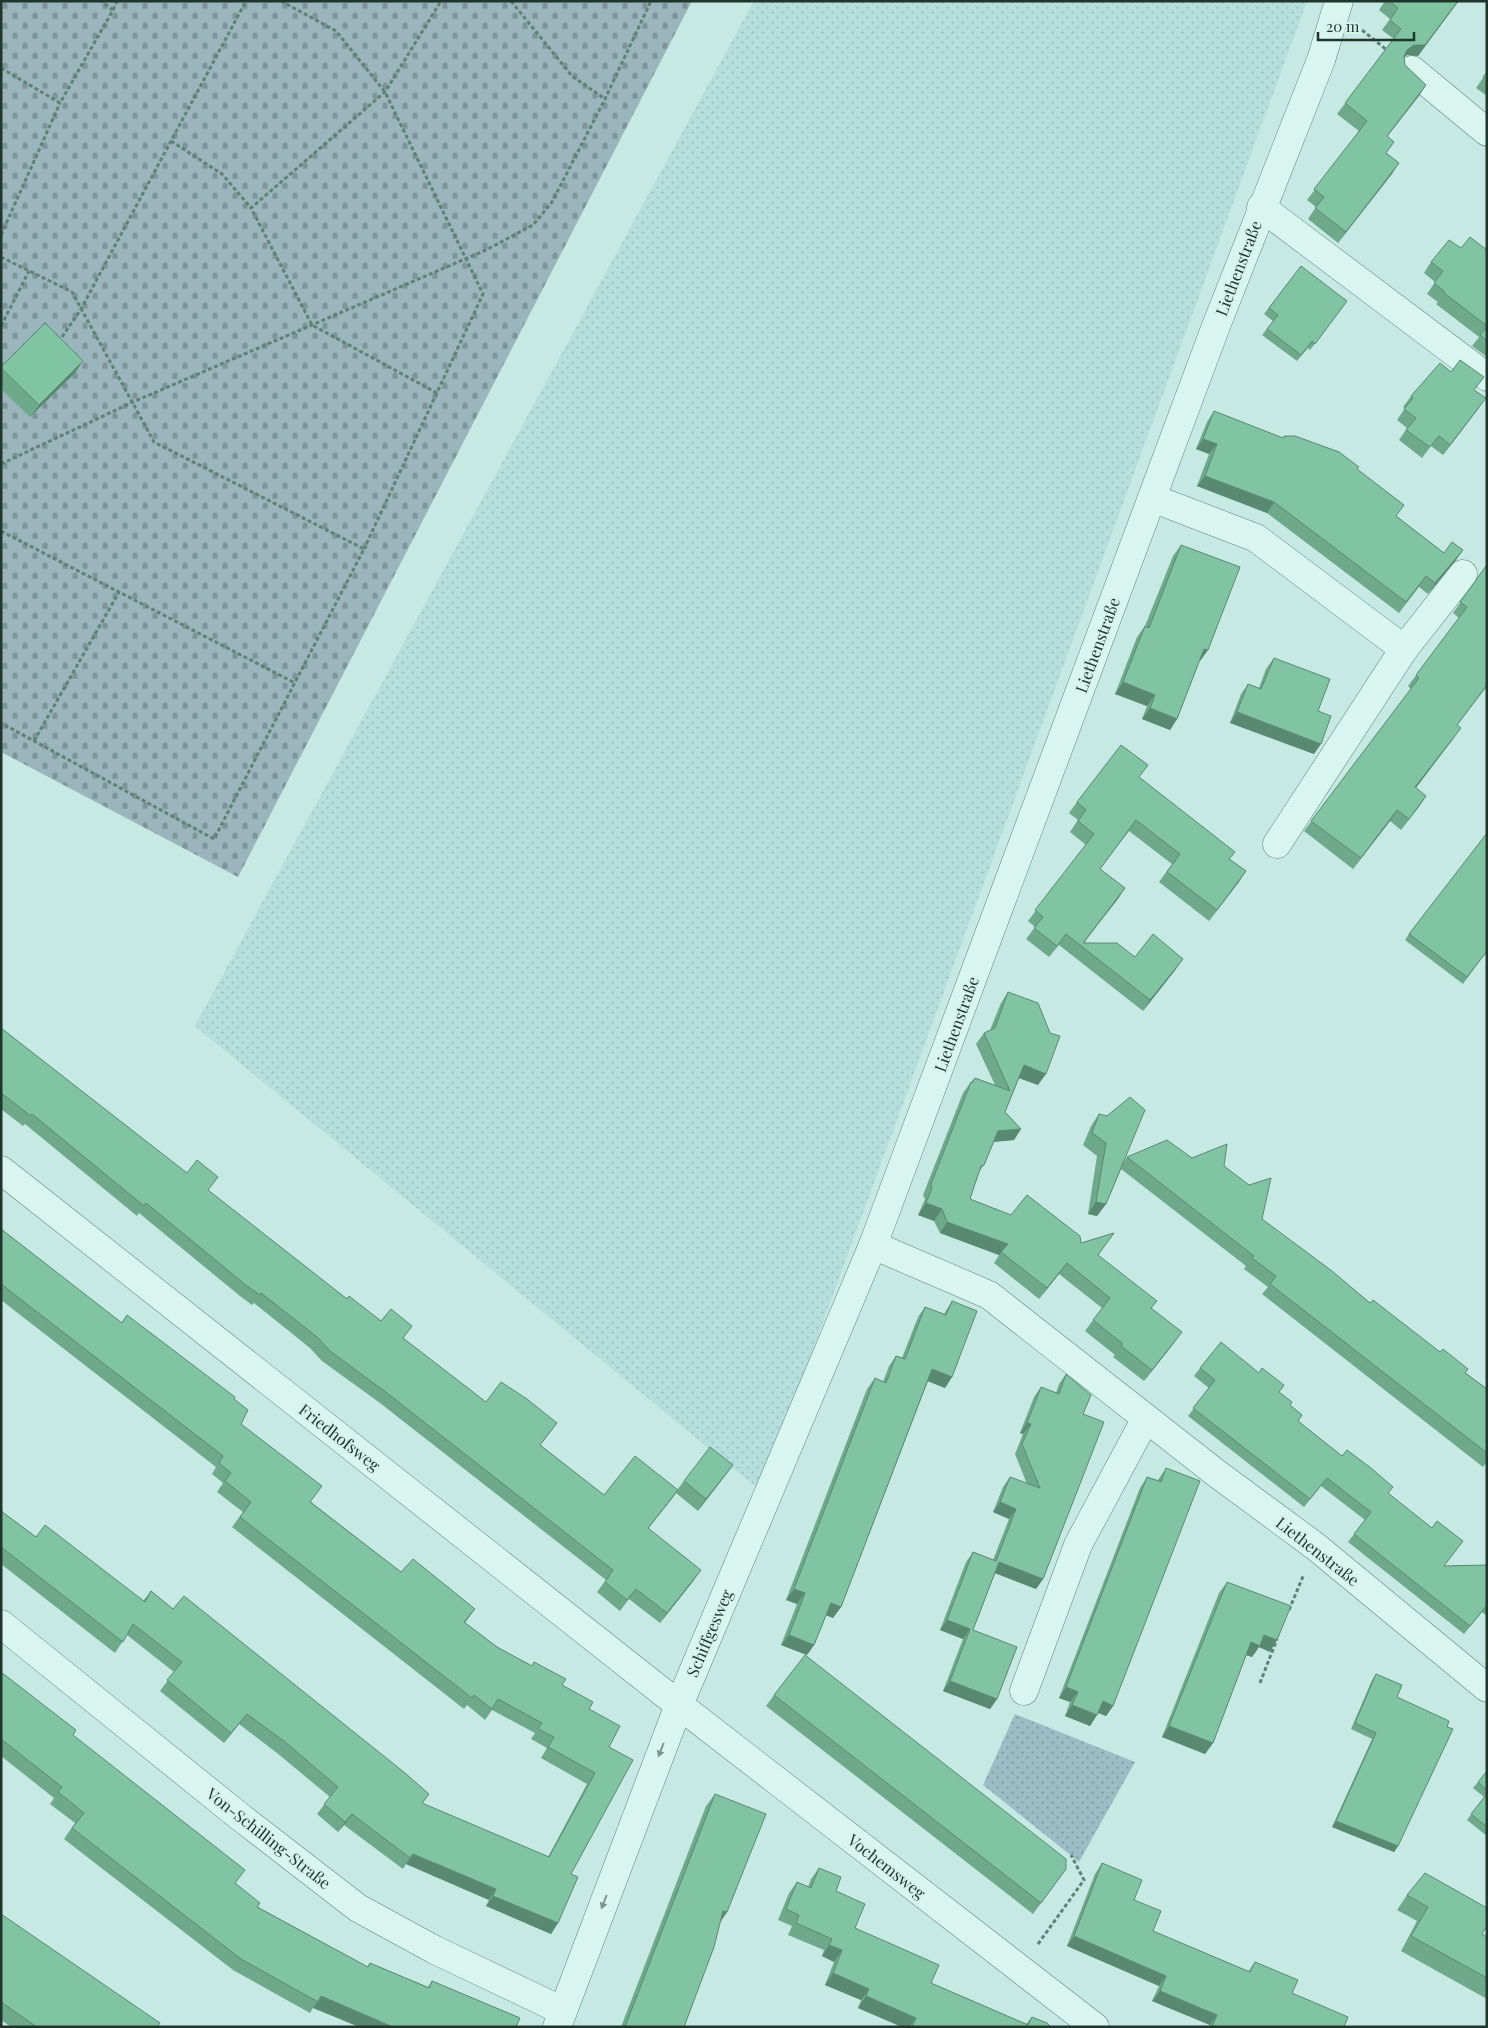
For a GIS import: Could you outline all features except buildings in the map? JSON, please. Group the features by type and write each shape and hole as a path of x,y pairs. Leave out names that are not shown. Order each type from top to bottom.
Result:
{"street":[{"name":"Liethenstraße","path":"1338,5 1320,60 1261,207 874,1245 989,1295 1146,1418 1315,1546 1487,1688"},
{"path":"1412,70 1487,132"},
{"name":"Liethenstraße","path":"1261,207 1487,377"},
{"path":"1152,498 1256,538 1404,649"},
{"path":"1277,844 1404,649 1463,574"},
{"name":"Friedhofsweg","path":"1,1170 679,1705"},
{"name":"Schiffgesweg","path":"560,2019 679,1705 874,1245"},
{"path":"1024,1691 1078,1545 1146,1418"},
{"name":"Von-Schilling-Straße","path":"1,1624 232,1810 358,1908 560,2019"},
{"name":"Vochemsweg","path":"679,1705 1096,2027"}],"path":[{"path":"101,1 113,10"},
{"path":"1,235 60,103 117,1"},
{"path":"62,337 81,309 246,1"},
{"path":"1,723 214,839 364,549 483,294 385,92 336,30 281,1"},
{"path":"251,208 385,92 441,1"},
{"path":"511,1 572,76 605,99"},
{"path":"1,464 133,402 467,258 534,225 552,202 605,99 651,1"},
{"path":"1338,5 1412,70"},
{"path":"1,68 60,103"},
{"path":"171,141 222,174 251,208 312,325 437,393"},
{"path":"1,257 72,292 154,442 364,549"},
{"path":"1,326 29,271"},
{"path":"1,531 295,683"},
{"path":"34,741 119,592"},
{"path":"1286,1619 1315,1546"},
{"path":"1260,1683 1278,1637"},
{"path":"1020,1968 1084,1880 1071,1855"}],"shaded area":[{"path":"754,1 1307,1 761,1491 195,1026"},
{"path":"1015,1714 1135,1762 1079,1862 983,1785"}],"green space":[{"path":"1,1 692,1 238,877 1,752"}]}
